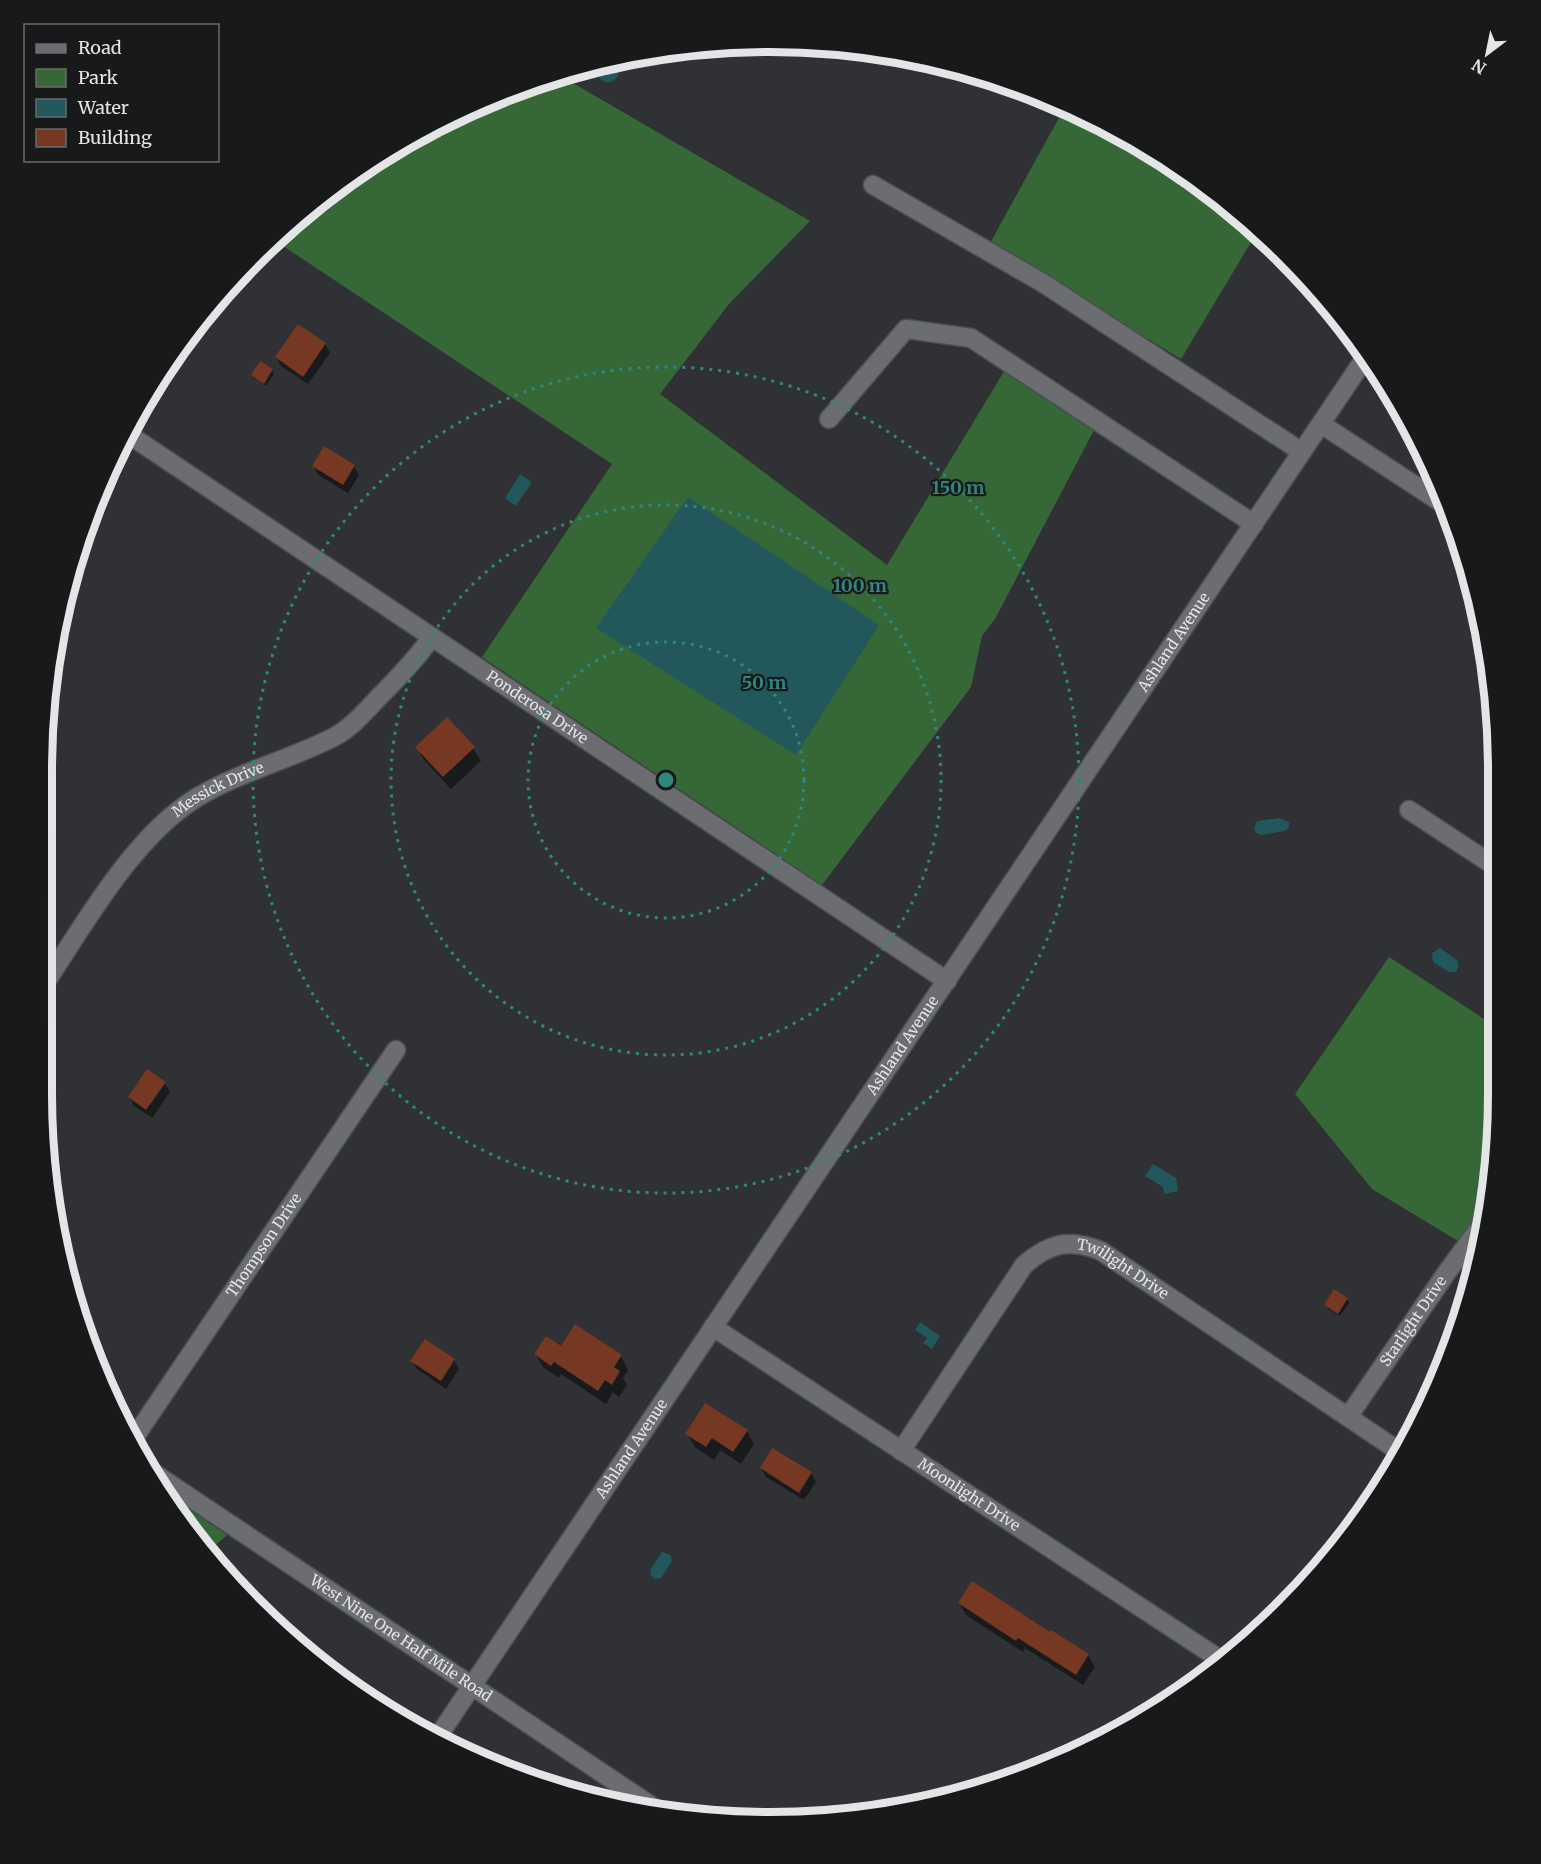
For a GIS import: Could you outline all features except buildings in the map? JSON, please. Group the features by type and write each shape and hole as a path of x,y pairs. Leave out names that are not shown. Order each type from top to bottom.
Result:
{"street":[{"path":"873,185 1043,283 1302,452"},
{"path":"829,419 906,329 971,339 1254,524"},
{"name":"Ashland Avenue","path":"442,1731 1361,364"},
{"path":"1321,424 1435,498"},
{"name":"Ponderosa Drive","path":"135,438 947,981"},
{"name":"Messick Drive","path":"52,973 119,875 167,820 196,798 229,781 336,736 355,722 414,662 432,637"},
{"path":"1409,810 1488,862"},
{"name":"Thompson Drive","path":"138,1432 396,1050"},
{"name":"Starlight Drive","path":"1348,1417 1446,1272 1475,1234"},
{"name":"Twilight Drive","path":"901,1451 1024,1265 1038,1253 1054,1245 1072,1243 1101,1251 1394,1448"},
{"name":"Moonlight Drive","path":"713,1327 1216,1657"},
{"name":"West Nine One Half Mile Road","path":"168,1483 642,1800"}],"green space":[{"path":"570,82 810,221 729,304 660,394 887,565 1014,355 1103,413 995,619 982,636 971,687 822,885 482,657 612,464 282,245 333,201 412,149 496,107"},
{"path":"1045,107 1130,149 1208,201 1253,239 1181,359 990,243 1060,116"},
{"path":"1389,957 1488,1021 1487,1140 1482,1187 1478,1215 1458,1241 1372,1189 1295,1094"},
{"path":"184,1506 227,1535 214,1547"}],"water":[{"path":"618,69 618,75 612,81 604,81 598,75 598,74"},
{"path":"520,474 532,482 516,506 505,498"},
{"path":"688,497 879,625 796,755 596,628"},
{"path":"1279,818 1289,822 1289,827 1285,831 1261,835 1255,832 1257,821"},
{"path":"1440,948 1457,960 1459,966 1456,972 1449,972 1433,962 1432,953"},
{"path":"1153,1164 1176,1178 1178,1191 1164,1194 1163,1187 1145,1176"},
{"path":"920,1322 940,1336 932,1349 923,1343 927,1338 915,1330"},
{"path":"662,1552 671,1555 672,1561 661,1578 655,1579 651,1576 650,1570"}]}
